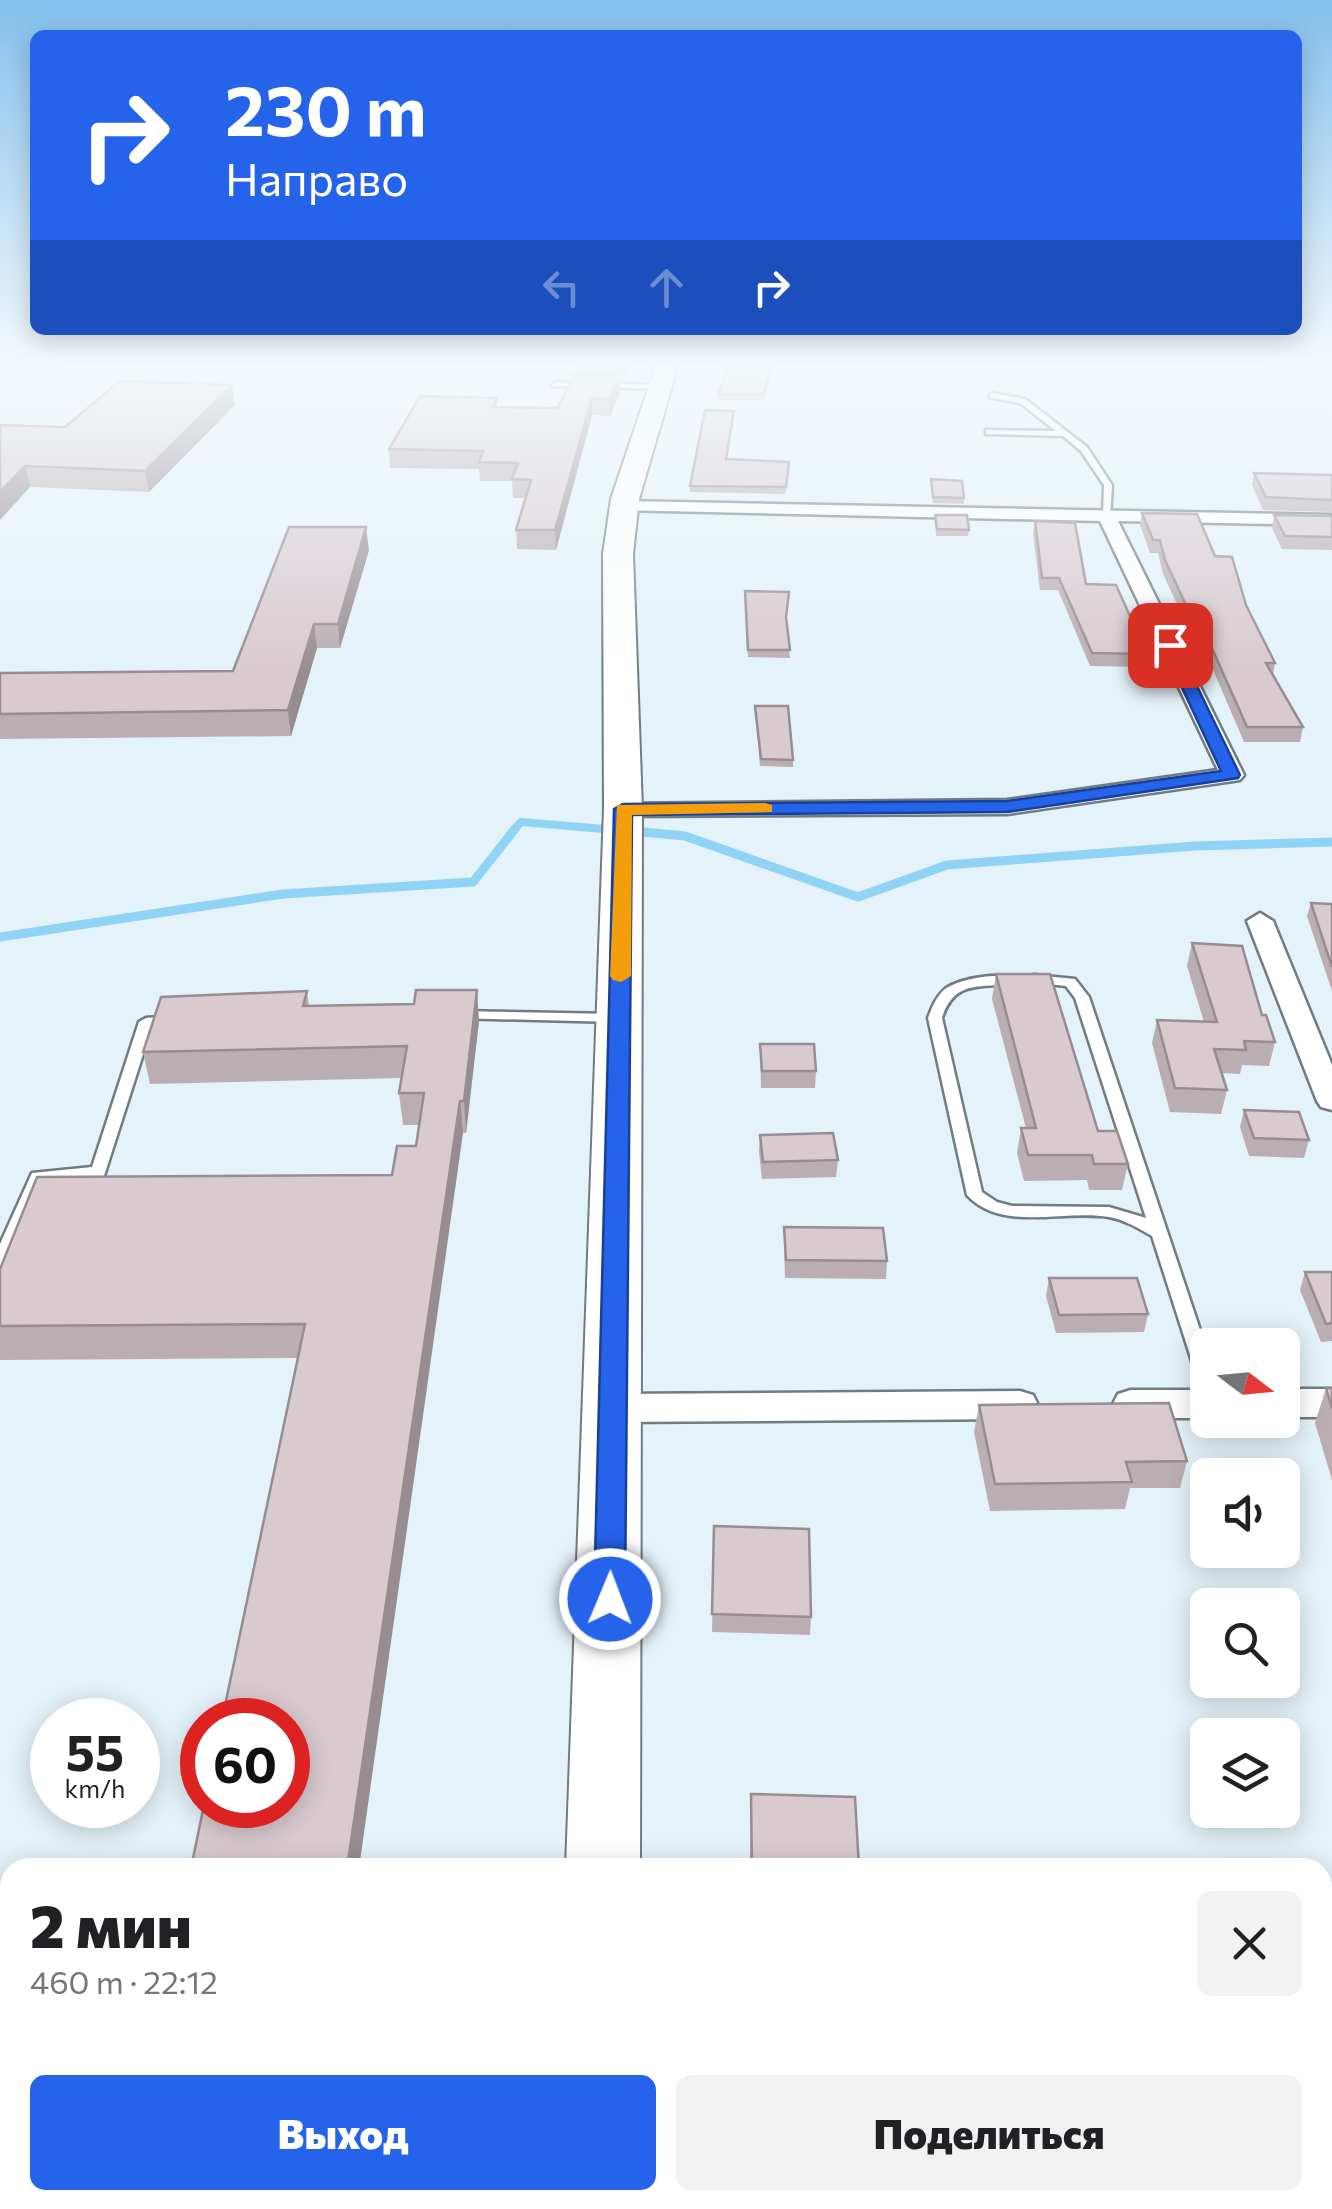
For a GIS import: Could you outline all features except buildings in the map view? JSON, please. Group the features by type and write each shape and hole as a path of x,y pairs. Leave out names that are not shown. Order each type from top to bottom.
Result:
{"main road":[{"path":"603,1858 623,823 618,554 624,506 636,465"}],"street":[{"path":"624,506 1332,520"},
{"path":"623,823 1007,807 1232,775 1108,516"},
{"path":"1260,921 1326,1070 1332,1101"},
{"path":"1300,1404 1332,1403"},
{"path":"1089,1405 1190,1404"},
{"path":"614,1408 1049,1405"}],"lane":[{"path":"1095,465 1108,484 1108,516"},
{"path":"1159,1234 1138,1217 1105,1209 1006,1212 988,1208 975,1195 935,1018 939,1001 948,990 978,982 1047,979 1070,982 1082,997 1190,1328"},
{"path":"445,1015 620,1018"},
{"path":"0,1262 38,1176 98,1172 146,1022 184,1019"}],"waterway":[{"path":"513,831 521,822 616,830 603,829"},
{"path":"0,937 283,894 473,882 515,829"},
{"path":"637,831 633,831 685,836 858,897 947,865 1195,846 1332,842"}],"slow traffic":[{"path":"621,976 623,809 765,808"}],"route":[{"path":"610,1599 623,809 1007,807 1232,775 1170,645"}]}
